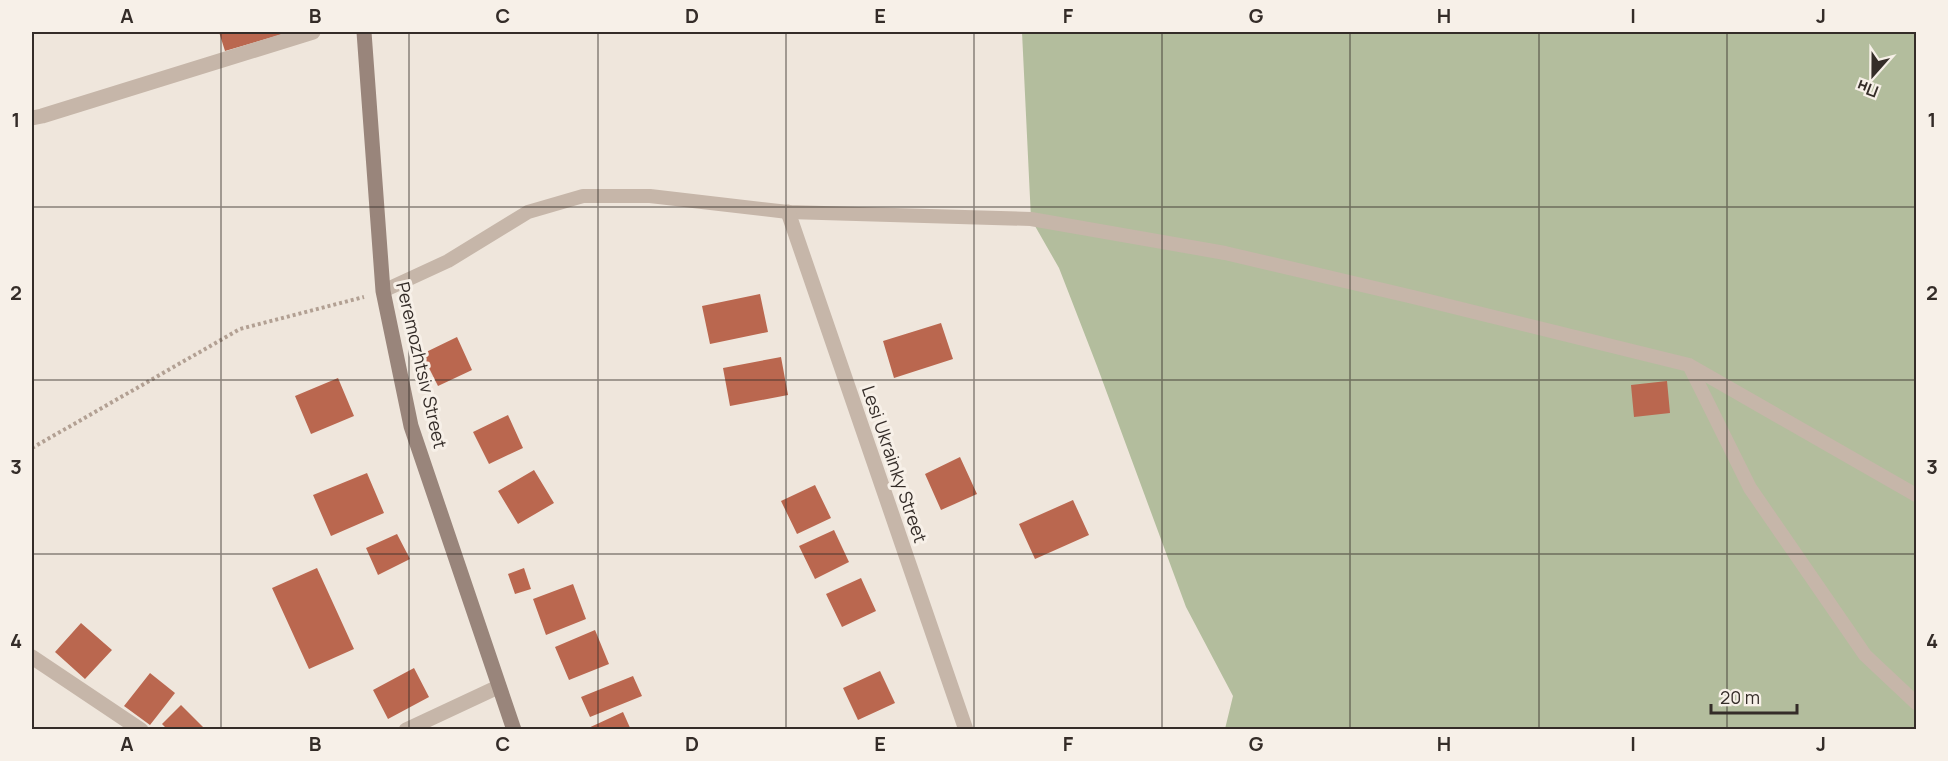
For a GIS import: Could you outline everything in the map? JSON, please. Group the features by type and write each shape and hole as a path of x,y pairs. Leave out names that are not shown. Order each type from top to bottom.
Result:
{"main road":[{"name":"Peremozhtsiv Street","path":"364,32 383,291 411,426 514,729"}],"street":[{"path":"32,118 313,32"},
{"name":"Lesi Ukrainky Street","path":"788,212 966,729"},
{"path":"32,657 141,729"},
{"path":"406,729 498,687"}],"lane":[{"path":"383,291 448,261 528,212 583,196 650,196 788,212 1031,219 1225,253 1402,294 1689,366 1917,495"},
{"path":"1689,366 1750,488 1865,655 1917,703"}],"path":[{"path":"32,448 240,329 383,291"}],"green space":[{"path":"1022,32 1916,32 1916,729 1225,729 1233,696 1186,607 1059,268 1031,219"}],"building":[{"path":"219,32 290,32 225,51"},
{"path":"760,294 768,332 710,344 702,306"},
{"path":"941,323 953,359 894,378 883,341"},
{"path":"457,337 472,370 438,386 422,354"},
{"path":"781,357 788,395 730,406 723,368"},
{"path":"338,378 354,416 311,434 295,396"},
{"path":"1667,381 1670,413 1634,417 1631,385"},
{"path":"508,415 523,448 489,464 473,432"},
{"path":"960,457 977,494 941,510 925,474"},
{"path":"534,470 554,503 518,524 498,491"},
{"path":"367,473 384,513 331,536 313,495"},
{"path":"815,485 831,518 797,534 781,501"},
{"path":"1073,500 1089,535 1035,559 1019,524"},
{"path":"834,530 849,562 815,579 799,546"},
{"path":"397,534 410,559 378,575 366,548"},
{"path":"317,568 354,649 309,669 272,588"},
{"path":"524,568 531,589 515,594 508,574"},
{"path":"861,578 876,611 842,627 826,594"},
{"path":"573,584 586,619 546,635 533,599"},
{"path":"81,623 112,650 85,679 55,652"},
{"path":"595,630 609,664 569,680 555,647"},
{"path":"414,668 429,697 388,719 373,690"},
{"path":"880,671 895,703 858,720 843,688"},
{"path":"150,673 175,693 150,725 124,706"},
{"path":"633,676 642,696 590,717 581,697"},
{"path":"181,705 203,727 201,730 168,730 162,724"},
{"path":"623,712 631,730 584,730"}]}
